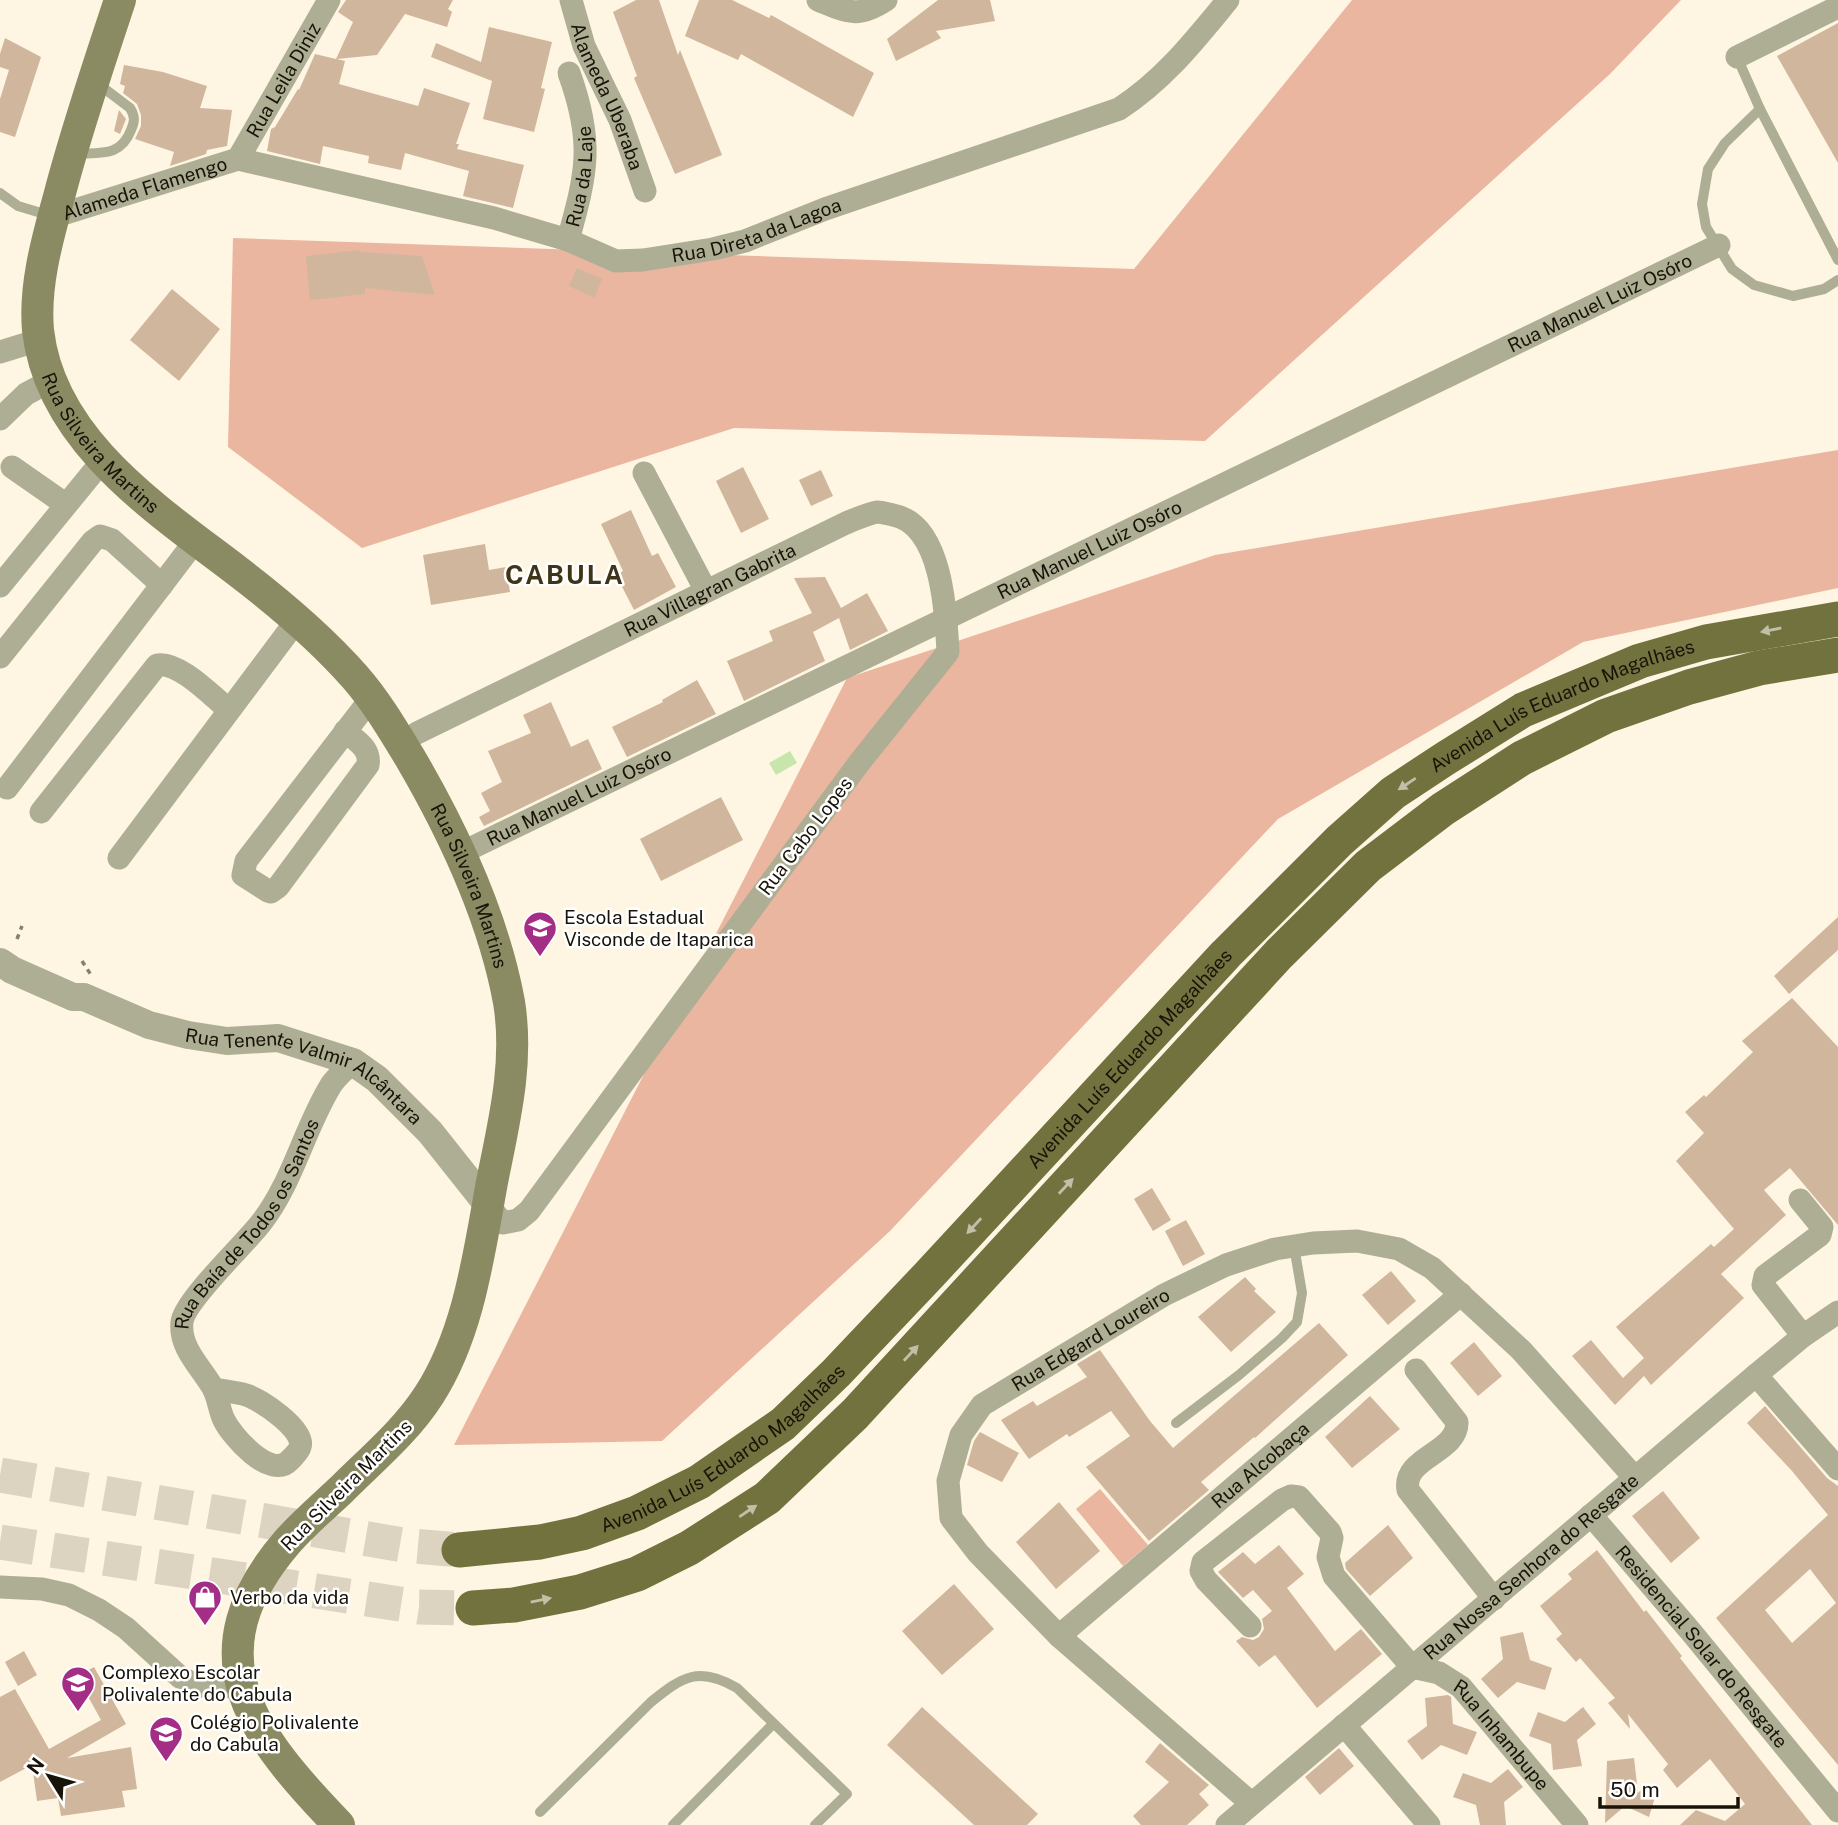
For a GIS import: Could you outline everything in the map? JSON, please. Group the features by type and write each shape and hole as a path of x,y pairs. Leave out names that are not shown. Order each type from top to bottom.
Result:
{"main road":[{"name":"Rua Silveira Martins","path":"120,0 70,155 53,217 38,296 40,342 52,380 66,410 103,460 149,503 297,620 372,697 424,782 459,854 488,925 510,1006 513,1053 509,1092 468,1302 444,1368 431,1393 398,1434 289,1539 251,1596 241,1626 237,1655 242,1687 252,1717 302,1787 339,1825"},
{"name":"Avenida Luís Eduardo Magalhães","path":"459,1550 540,1542 582,1532 637,1513 699,1482 783,1424 928,1276 1226,954 1339,841 1393,793 1523,710 1640,661 1706,642 1838,619"},
{"name":"Avenida Luís Eduardo Magalhães","path":"473,1608 514,1605 580,1592 637,1574 689,1548 767,1498 855,1414 1279,954 1368,866 1443,809 1522,758 1606,716 1689,687 1759,668 1838,655"}],"street":[{"name":"Rua Leila Diniz","path":"237,159 329,0"},
{"name":"Alameda Uberaba","path":"571,0 584,46 620,120 645,191"},
{"path":"818,0 858,14 886,0"},
{"name":"Rua Direta da Lagoa","path":"237,159 494,218 568,240 617,261 643,260 713,249 745,241 825,209 1119,109 1154,83 1181,56 1228,0"},
{"path":"1737,57 1838,7"},
{"name":"Rua da Laje","path":"568,240 580,198 586,163 586,131 581,105 569,73"},
{"name":"Alameda Flamengo","path":"53,217 237,159"},
{"name":"Rua Manuel Luiz Osóro","path":"459,854 1719,245"},
{"path":"0,352 40,342"},
{"path":"0,419 26,394 52,380"},
{"path":"0,586 103,460"},
{"path":"12,467 65,504"},
{"path":"644,473 706,591"},
{"name":"Rua Villagran Gabrita","path":"418,733 846,523 878,512 900,516 918,528 932,554 947,618"},
{"path":"0,657 93,541 100,536 112,540 162,584"},
{"path":"7,788 196,540"},
{"name":"Rua Cabo Lopes","path":"488,1205 503,1223 518,1220 529,1211 859,764 948,652 947,618"},
{"path":"119,858 297,620"},
{"path":"41,812 157,665 165,664 180,670 229,710"},
{"path":"345,731 368,751 368,765 278,887 268,891 243,875 245,864 345,731 372,697"},
{"name":"Rua Tenente Valmir Alcântara","path":"8,955 15,963 76,990 88,987 149,1025 227,1041 278,1038 353,1062 377,1080 430,1132 488,1205"},
{"name":"Rua Baía de Todos os Santos","path":"214,1389 193,1362 184,1341 181,1324 185,1312 264,1220 290,1173 304,1138 333,1082 353,1062"},
{"path":"1800,1200 1822,1227 1820,1235 1762,1281 1803,1336"},
{"name":"Rua Edgard Loureiro","path":"1239,1818 978,1553 951,1518 948,1481 961,1435 982,1405 1164,1295 1226,1265 1294,1246 1357,1241 1399,1249 1432,1268 1521,1350 1635,1478"},
{"name":"Rua Alcobaça","path":"1059,1636 1461,1294"},
{"name":"Rua Nossa Senhora do Resgate","path":"1239,1818 1343,1725 1756,1375 1803,1336 1838,1312"},
{"path":"1416,1370 1457,1422 1457,1431 1410,1472 1406,1484 1408,1490 1494,1599"},
{"path":"1756,1375 1838,1468"},
{"path":"1250,1626 1206,1580 1201,1571 1203,1562 1282,1500 1291,1496 1299,1497 1330,1532 1332,1538 1328,1557 1335,1576 1412,1667"},
{"name":"Residencial Solar do Resgate","path":"1591,1515 1838,1811"},
{"path":"0,1587 42,1589 69,1595 99,1610 126,1629 180,1677 197,1686 242,1687"},
{"name":"Rua Inhambupe","path":"1412,1667 1449,1678 1461,1687 1577,1825"},
{"path":"1343,1725 1429,1825"}],"lane":[{"path":"1737,57 1760,109 1838,260"},
{"path":"70,155 116,150 126,144 135,122 130,108 93,80"},
{"path":"1760,109 1725,143 1708,169 1702,204 1706,227 1732,269 1754,285 1793,296 1824,289 1838,280"},
{"path":"0,193 18,206 53,217"},
{"path":"1176,1423 1247,1368 1297,1322 1302,1293 1294,1246"},
{"path":"540,1812 651,1702 689,1677 706,1675 737,1688 847,1794 815,1825"},
{"path":"673,1825 773,1724"}],"path":[{"path":"8,955 22,926"},
{"path":"82,961 88,987"}],"shaded area":[{"path":"1352,0 1681,0 1610,74 1205,441 734,428 362,548 228,447 233,238 1134,269"},
{"path":"1838,450 1838,588 1583,642 1278,819 890,1231 662,1441 454,1445 847,678 1215,555"},
{"path":"790,751 797,763 776,775 769,763"},
{"path":"1100,1489 1148,1545 1123,1566 1076,1509"}],"building":[{"path":"346,0 453,0 448,9 452,12 447,27 405,14 377,55 337,59 345,61 339,84 418,106 424,88 470,103 456,144 459,144 457,149 524,165 513,208 463,196 469,171 405,153 401,170 368,163 369,156 323,146 320,164 267,151 271,129 299,90 315,54 336,59 353,22 338,12"},
{"path":"636,0 659,0 678,55 680,50 722,155 675,174 634,78 637,76 613,12"},
{"path":"699,0 732,0 769,18 771,15 874,73 853,117 741,54 738,60 685,36"},
{"path":"938,0 990,0 995,21 936,31 941,38 896,61 887,39"},
{"path":"1838,23 1838,163 1777,56"},
{"path":"489,27 552,42 541,88 545,89 534,132 483,119 492,81 431,57 436,43 481,62"},
{"path":"5,38 41,57 15,137 0,132 0,99 9,70 0,67 0,54"},
{"path":"124,65 163,72 207,86 200,108 232,110 227,146 207,150 206,154 170,166 174,152 135,139 141,126 141,115 137,104 123,93 125,86 120,84"},
{"path":"119,110 126,119 120,134 114,131"},
{"path":"360,250 422,256 435,295 365,288 365,294 310,300 306,256"},
{"path":"577,268 602,279 594,298 569,286"},
{"path":"172,289 220,329 179,381 130,340"},
{"path":"743,467 769,519 741,533 716,481"},
{"path":"821,470 833,496 811,506 799,480"},
{"path":"631,510 652,556 658,553 676,587 634,610 616,575 623,571 601,524"},
{"path":"485,544 489,570 506,567 510,592 431,605 423,555"},
{"path":"825,577 841,608 867,593 888,631 850,650 839,618 813,632 825,661 744,701 727,661 773,641 769,631 812,613 794,578"},
{"path":"697,680 716,714 627,757 612,727 663,702 662,700"},
{"path":"551,702 571,747 588,739 602,769 484,826 479,817 490,811 481,793 502,782 488,751 531,733 523,715"},
{"path":"721,797 743,840 661,881 640,839"},
{"path":"1838,917 1838,950 1789,994 1774,976"},
{"path":"1792,998 1838,1047 1838,1225 1790,1168 1764,1190 1786,1215 1721,1274 1744,1298 1651,1385 1644,1376 1615,1405 1572,1356 1591,1340 1623,1378 1644,1358 1616,1327 1711,1244 1714,1247 1734,1229 1676,1161 1704,1133 1685,1112 1704,1095 1706,1097 1753,1052 1742,1041"},
{"path":"1152,1188 1171,1220 1153,1231 1134,1199"},
{"path":"1186,1220 1205,1254 1183,1266 1165,1231"},
{"path":"1391,1271 1416,1301 1388,1325 1362,1295"},
{"path":"1245,1277 1256,1289 1254,1291 1276,1312 1231,1352 1198,1317"},
{"path":"1319,1323 1348,1355 1201,1482 1209,1490 1149,1541 1086,1467 1130,1436 1111,1411 1069,1437 1067,1434 1029,1459 1001,1420 1033,1401 1037,1406 1087,1377 1077,1364 1100,1350 1150,1421 1173,1448"},
{"path":"1474,1342 1502,1376 1478,1396 1450,1363"},
{"path":"1370,1396 1400,1429 1352,1468 1325,1437"},
{"path":"1765,1406 1827,1478 1838,1486 1838,1765 1716,1618 1828,1515 1747,1423","holes":["1810,1569 1836,1603 1792,1643 1765,1610"]},
{"path":"980,1432 1019,1453 1002,1482 967,1465 974,1441"},
{"path":"1663,1491 1700,1538 1671,1563 1632,1516"},
{"path":"1059,1502 1100,1551 1056,1589 1016,1542"},
{"path":"1388,1525 1413,1558 1370,1596 1346,1569 1345,1563"},
{"path":"1279,1545 1304,1574 1287,1588 1335,1651 1361,1629 1382,1654 1317,1708 1275,1655 1259,1667 1236,1641 1242,1637 1253,1640 1259,1637 1264,1629 1262,1619 1272,1611 1253,1590 1243,1598 1218,1572 1243,1552 1255,1564"},
{"path":"1597,1550 1812,1825 1680,1825 1696,1810 1725,1821 1745,1804 1710,1759 1677,1788 1663,1770 1668,1764 1628,1714 1630,1729 1608,1703 1615,1698 1580,1658 1576,1662 1556,1639 1562,1634 1540,1606 1572,1579 1568,1574"},
{"path":"954,1584 994,1629 942,1675 902,1631"},
{"path":"1523,1632 1530,1660 1552,1668 1545,1690 1517,1682 1498,1698 1481,1679 1503,1659 1500,1637"},
{"path":"24,1651 37,1675 18,1686 5,1662"},
{"path":"94,1667 126,1724 67,1758 131,1747 137,1789 122,1791 125,1807 61,1816 58,1798 37,1801 32,1765 0,1782 0,1697 15,1689 49,1749 101,1720 85,1691 70,1700 62,1685"},
{"path":"1448,1695 1451,1697 1453,1724 1477,1732 1467,1755 1441,1745 1422,1760 1407,1741 1427,1726 1425,1698"},
{"path":"922,1707 1038,1814 1027,1825 974,1825 887,1745"},
{"path":"1583,1707 1596,1724 1577,1740 1582,1766 1553,1770 1551,1744 1529,1736 1538,1712 1565,1722"},
{"path":"1160,1743 1209,1785 1199,1794 1209,1805 1187,1825 1141,1825 1133,1816 1169,1782 1145,1762"},
{"path":"1339,1748 1354,1766 1320,1795 1305,1777"},
{"path":"1634,1758 1638,1793 1642,1789 1656,1794 1649,1817 1625,1806 1605,1823 1607,1761"},
{"path":"1508,1769 1523,1787 1504,1802 1506,1825 1480,1825 1476,1805 1453,1797 1463,1773 1491,1783"}],"tunnel":[{"path":"0,1475 403,1545 459,1550"},
{"path":"0,1542 419,1607 473,1608"}],"place":[{"name":"Escola Estadual Visconde de Itaparica","path":"540,958"},
{"name":"Verbo da vida","path":"205,1627"},
{"name":"Complexo Escolar Polivalente do Cabula","path":"78,1713"},
{"name":"Colégio Polivalente do Cabula","path":"166,1763"}],"district":[{"name":"CABULA","path":"565,574"}]}
